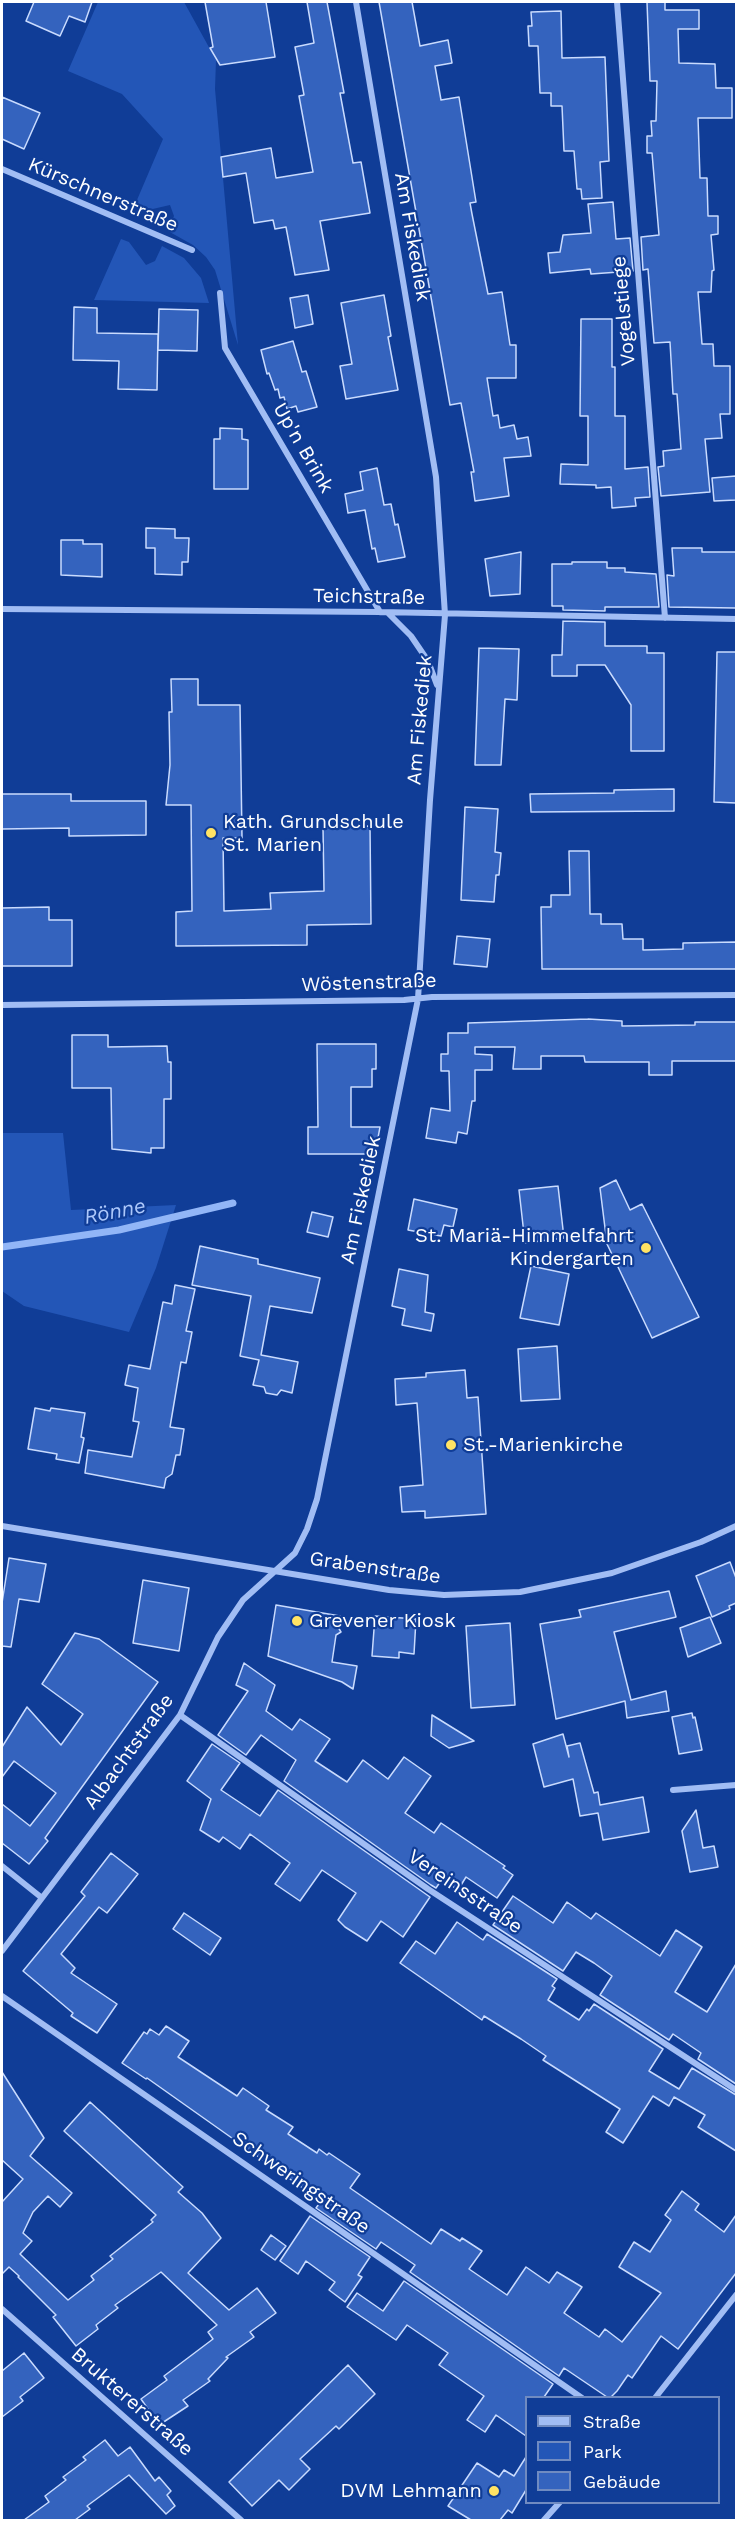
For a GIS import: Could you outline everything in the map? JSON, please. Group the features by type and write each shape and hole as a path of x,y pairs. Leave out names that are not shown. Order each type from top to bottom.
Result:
{"street":[{"name":"Am Fiskediek","path":"278,1570 295,1553 307,1529 317,1498 418,999 445,615 436,477 356,2"},
{"name":"Vogelstiege","path":"617,2 665,618"},
{"name":"Kürschnerstraße","path":"2,169 192,250"},
{"name":"Up'n Brink","path":"220,293 225,348 384,613 411,636 428,661 439,688"},
{"name":"Teichstraße","path":"2,609 736,619"},
{"name":"Wöstenstraße","path":"2,1005 432,997 736,995"},
{"name":"Grabenstraße","path":"2,1526 389,1590 444,1595 520,1592 612,1573 701,1542 736,1526"},
{"name":"Albachtstraße","path":"2,1951 180,1715 218,1637 243,1600 278,1570"},
{"name":"Vereinsstraße","path":"180,1715 428,1889 736,2090"},
{"path":"673,1790 736,1785"},
{"path":"2,1866 42,1898"},
{"name":"Schweringstraße","path":"2,1996 581,2396"},
{"path":"656,2396 736,2295"},
{"name":"Bruktererstraße","path":"2,2309 241,2520"},
{"path":"543,2520 558,2504"}],"green space":[{"path":"98,2 184,2 216,60 215,89 238,345 215,270 206,257 193,245 168,231 174,216 170,205 144,211 134,207 163,139 122,94 68,71"},
{"path":"121,239 129,242 146,265 155,261 162,246 184,258 201,278 209,303 94,300"},
{"path":"2,1133 63,1133 71,1210 176,1205 156,1268 129,1332 24,1306 2,1291"}],"building":[{"path":"34,2 92,2 85,22 69,16 60,36 26,21"},
{"path":"205,2 266,2 275,57 220,65 210,48 213,47"},
{"path":"307,2 327,2 344,93 340,93 353,163 361,162 370,213 320,221 329,270 295,275 286,227 275,229 273,220 254,223 246,173 223,177 221,157 271,148 276,178 313,172 299,96 304,95 295,47 314,43"},
{"path":"379,2 412,2 420,46 448,40 452,63 435,66 441,100 459,97 476,202 470,203 488,294 502,292 510,345 516,345 516,378 487,378 493,416 498,415 500,428 514,425 517,439 528,437 531,456 504,458 509,496 475,501 471,472 474,472 461,403 450,405"},
{"path":"647,2 665,2 665,10 699,10 699,29 678,29 679,63 715,64 716,88 732,88 732,118 698,118 700,178 707,178 708,216 718,216 718,234 711,235 714,270 712,271 711,292 698,292 702,344 713,344 714,366 730,366 730,414 720,414 722,438 705,439 710,492 661,496 658,467 664,466 663,451 681,449 677,394 673,394 670,342 654,343 648,269 643,270 641,237 659,235 652,153 647,153 647,136 652,136 651,121 656,121 657,81 650,81"},
{"path":"561,11 562,58 605,57 609,161 600,162 602,198 582,199 581,189 577,189 574,151 564,151 562,106 551,106 551,93 540,93 538,46 529,46 528,26 532,26 531,12"},
{"path":"2,97 40,113 24,149 2,139"},
{"path":"613,202 616,239 630,238 633,271 591,274 590,269 550,273 548,253 560,252 563,235 591,233 588,204"},
{"path":"308,295 313,324 295,328 290,298"},
{"path":"384,295 391,336 388,337 398,390 346,399 340,366 352,364 341,303"},
{"path":"74,307 97,308 97,333 158,334 157,390 118,389 119,361 73,360"},
{"path":"159,309 198,310 197,351 158,350"},
{"path":"581,319 612,319 615,416 625,416 625,469 648,467 650,497 635,498 636,506 612,508 611,487 596,488 596,485 560,484 561,464 588,465 588,416 580,416"},
{"path":"293,341 302,372 306,371 317,407 298,412 296,406 287,409 284,397 280,398 278,389 275,390 269,373 267,374 261,350"},
{"path":"220,428 242,429 242,439 248,440 248,489 214,489 214,439 220,439"},
{"path":"377,468 384,505 391,504 405,557 378,562 375,548 372,549 365,510 348,513 345,494 363,490 360,472"},
{"path":"736,476 736,500 714,501 712,478"},
{"path":"146,528 175,529 175,538 189,538 188,562 182,562 182,575 155,574 155,548 146,548"},
{"path":"61,540 83,540 83,544 102,544 102,577 61,575"},
{"path":"672,548 702,548 702,552 736,552 736,608 669,607 667,575 674,576"},
{"path":"521,552 520,594 490,596 485,559"},
{"path":"572,562 607,562 607,568 625,568 625,572 656,574 659,607 605,607 605,611 563,610 563,606 552,606 552,564 572,564"},
{"path":"563,621 605,622 605,646 647,646 647,653 664,653 664,751 631,751 631,705 605,665 577,665 577,676 552,676 552,655 562,655"},
{"path":"479,648 519,649 517,700 505,699 501,765 475,765"},
{"path":"717,652 736,652 736,803 714,802"},
{"path":"171,679 198,679 198,705 240,705 242,838 223,838 224,911 271,909 270,893 324,891 323,827 370,826 371,924 307,925 307,945 176,946 176,912 192,911 191,805 166,805 170,765"},
{"path":"674,789 674,811 531,812 530,794 614,793 614,790"},
{"path":"2,794 71,794 71,801 146,801 146,835 69,836 69,828 2,829"},
{"path":"465,807 498,809 495,852 501,853 499,875 496,875 494,902 461,900"},
{"path":"569,851 589,851 590,914 601,914 601,924 622,924 623,939 643,939 643,950 683,949 683,943 736,942 736,969 542,969 541,907 551,907 551,895 570,895"},
{"path":"49,907 49,920 72,920 72,966 2,966 2,908"},
{"path":"457,936 490,939 487,967 454,964"},
{"path":"588,1019 622,1021 622,1026 736,1022 736,1061 672,1061 672,1075 649,1075 649,1062 585,1062 584,1056 541,1056 541,1069 513,1069 515,1047 475,1047 475,1054 492,1055 492,1070 475,1070 475,1101 472,1101 467,1134 458,1132 456,1143 426,1138 431,1108 450,1111 449,1071 441,1071 441,1054 448,1054 448,1033 468,1033 468,1023"},
{"path":"72,1035 108,1035 108,1047 167,1046 168,1062 171,1062 171,1099 164,1099 164,1148 151,1148 151,1153 112,1149 111,1088 72,1088"},
{"path":"317,1044 376,1044 376,1069 372,1069 372,1087 351,1087 351,1127 380,1127 375,1154 308,1154 308,1127 318,1127"},
{"name":"St. Mariä-Himmelfahrt Kindergarten","path":"616,1180 630,1210 642,1204 699,1317 652,1338 607,1244 600,1188"},
{"path":"558,1186 564,1238 525,1243 519,1190"},
{"path":"414,1199 457,1209 453,1227 444,1225 441,1236 408,1230"},
{"path":"312,1212 333,1217 328,1237 307,1232"},
{"path":"200,1246 258,1259 258,1264 320,1278 312,1313 270,1306 261,1355 298,1362 292,1393 281,1390 277,1395 266,1393 264,1387 253,1385 259,1360 240,1356 251,1296 192,1285"},
{"path":"531,1266 569,1274 559,1325 520,1318"},
{"path":"399,1269 428,1275 425,1312 434,1314 431,1331 402,1325 405,1309 392,1306"},
{"path":"175,1285 195,1289 186,1331 192,1332 186,1363 181,1362 170,1427 184,1429 180,1455 176,1455 172,1474 166,1478 164,1488 85,1473 88,1450 132,1457 139,1422 133,1421 138,1388 125,1385 129,1365 150,1369 163,1302 172,1304"},
{"path":"557,1346 560,1399 521,1401 518,1349"},
{"name":"St.-Marienkirche","path":"465,1370 467,1398 478,1397 486,1514 425,1518 425,1511 402,1512 400,1487 423,1485 417,1403 396,1405 395,1379 426,1377 426,1373"},
{"path":"35,1408 85,1413 81,1437 84,1438 79,1463 56,1459 57,1454 28,1449"},
{"path":"9,1558 46,1564 39,1602 19,1599 11,1647 2,1646 2,1603"},
{"path":"730,1562 736,1578 736,1603 729,1606 730,1609 712,1617 696,1576"},
{"path":"143,1580 189,1588 179,1651 133,1643"},
{"path":"669,1591 676,1617 614,1632 631,1700 666,1691 669,1711 627,1718 625,1701 556,1719 540,1624 581,1617 579,1610"},
{"path":"276,1605 340,1616 338,1627 341,1632 336,1635 332,1662 357,1666 353,1689 342,1682 268,1656"},
{"path":"375,1616 416,1619 414,1654 399,1652 399,1658 372,1656"},
{"path":"710,1617 721,1643 688,1657 680,1628"},
{"path":"510,1623 515,1705 471,1708 466,1626"},
{"path":"75,1633 99,1639 158,1682 45,1838 48,1841 29,1864 2,1843 2,1804 30,1826 56,1793 14,1761 2,1777 2,1747 27,1707 61,1745 83,1714 42,1684"},
{"path":"244,1663 275,1685 266,1711 292,1730 300,1719 330,1739 315,1761 347,1782 363,1760 388,1779 404,1757 431,1776 405,1813 434,1833 441,1823 505,1866 503,1868 513,1875 497,1898 466,1877 458,1890 442,1879 436,1888 284,1781 296,1760 261,1735 246,1755 218,1735 248,1691 236,1685"},
{"path":"692,1713 693,1718 695,1717 702,1750 679,1754 672,1717"},
{"path":"432,1715 474,1741 449,1748 431,1736"},
{"path":"563,1734 569,1757 567,1746 580,1743 594,1793 598,1792 600,1805 643,1797 649,1832 603,1840 598,1813 580,1816 573,1779 544,1787 533,1744"},
{"path":"212,1744 240,1763 221,1790 260,1816 278,1790 430,1897 403,1937 381,1921 367,1941 345,1927 338,1920 356,1893 322,1870 300,1901 275,1884 290,1863 250,1834 240,1849 223,1837 219,1842 200,1830 211,1799 187,1781"},
{"path":"696,1810 703,1848 714,1846 718,1867 690,1872 682,1831"},
{"path":"111,1853 138,1874 107,1913 99,1907 61,1954 75,1968 71,1973 117,2004 97,2033 71,2016 73,2013 23,1971 85,1896 81,1892"},
{"path":"513,1896 553,1923 567,1902 591,1919 596,1913 660,1956 676,1930 702,1947 675,1992 707,2012 736,1964 736,2084 698,2059 701,2053 673,2034 669,2040 600,1995 612,1976 594,1963 576,1952 563,1971 493,1925"},
{"path":"184,1913 221,1938 210,1955 173,1929"},
{"path":"457,1922 483,1940 487,1934 557,1979 552,1986 555,1988 548,2000 579,2020 594,2004 663,2049 649,2071 679,2089 692,2068 736,2095 736,2151 698,2127 705,2115 674,2097 669,2106 653,2096 623,2143 606,2132 620,2109 543,2060 546,2056 521,2039 484,2016 482,2020 400,1963 416,1941 435,1954"},
{"path":"166,2026 189,2041 178,2057 237,2096 243,2088 269,2106 266,2110 293,2127 288,2134 317,2153 319,2149 327,2155 329,2153 360,2174 350,2188 431,2244 441,2229 460,2241 462,2238 482,2251 469,2269 507,2295 526,2267 549,2283 557,2272 582,2287 564,2313 599,2337 605,2329 622,2342 661,2293 619,2267 634,2242 650,2252 671,2220 665,2215 682,2191 699,2204 695,2210 724,2232 736,2215 736,2273 678,2349 661,2336 632,2378 628,2375 612,2396 606,2396 564,2368 559,2376 410,2272 415,2265 381,2242 376,2249 316,2208 321,2201 147,2078 122,2063 144,2032 147,2034 150,2029 159,2035"},
{"path":"2,2072 44,2138 30,2156 72,2193 60,2207 48,2196 33,2212 23,2233 32,2241 20,2254 68,2300 94,2280 91,2276 113,2259 110,2256 153,2222 151,2220 156,2215 64,2131 90,2102 183,2187 178,2192 202,2213 221,2238 188,2273 229,2310 257,2288 276,2313 250,2332 254,2337 226,2357 228,2358 208,2379 210,2381 183,2400 188,2406 159,2425 141,2399 167,2380 164,2376 213,2339 208,2332 217,2325 161,2272 115,2305 118,2308 96,2325 98,2329 76,2346 53,2317 56,2315 19,2276 9,2267 2,2274 2,2202 23,2179 2,2160"},
{"path":"310,2216 370,2257 358,2275 362,2277 345,2302 329,2290 335,2282 306,2261 298,2274 280,2261"},
{"path":"271,2235 286,2246 275,2260 261,2250"},
{"path":"404,2281 553,2384 545,2396 525,2396 525,2435 496,2415 485,2432 467,2420 484,2396 439,2365 448,2353 407,2325 396,2340 347,2307 357,2293 383,2311"},
{"path":"24,2353 44,2378 20,2397 23,2401 2,2417 2,2371"},
{"path":"348,2365 375,2394 339,2429 336,2426 300,2459 310,2469 289,2490 279,2480 252,2506 229,2482"},
{"path":"105,2440 118,2456 130,2447 155,2481 159,2477 171,2491 167,2495 175,2506 166,2514 129,2475 87,2506 90,2509 75,2520 24,2520 49,2502 45,2496 66,2480 63,2477 86,2460 83,2457"},
{"name":"DVM Lehmann","path":"525,2459 525,2492 512,2513 508,2510 500,2520 471,2520 448,2506 477,2463 499,2477 504,2470 514,2476"}],"waterway":[{"name":"Rönne","path":"2,1247 119,1230 233,1203"}],"place":[{"name":"Kath. Grundschule St. Marien","path":"211,833"},
{"name":"St. Mariä-Himmelfahrt Kindergarten","path":"646,1248"},
{"name":"St.-Marienkirche","path":"451,1445"},
{"name":"Grevener Kiosk","path":"297,1621"},
{"name":"DVM Lehmann","path":"494,2491"}]}
